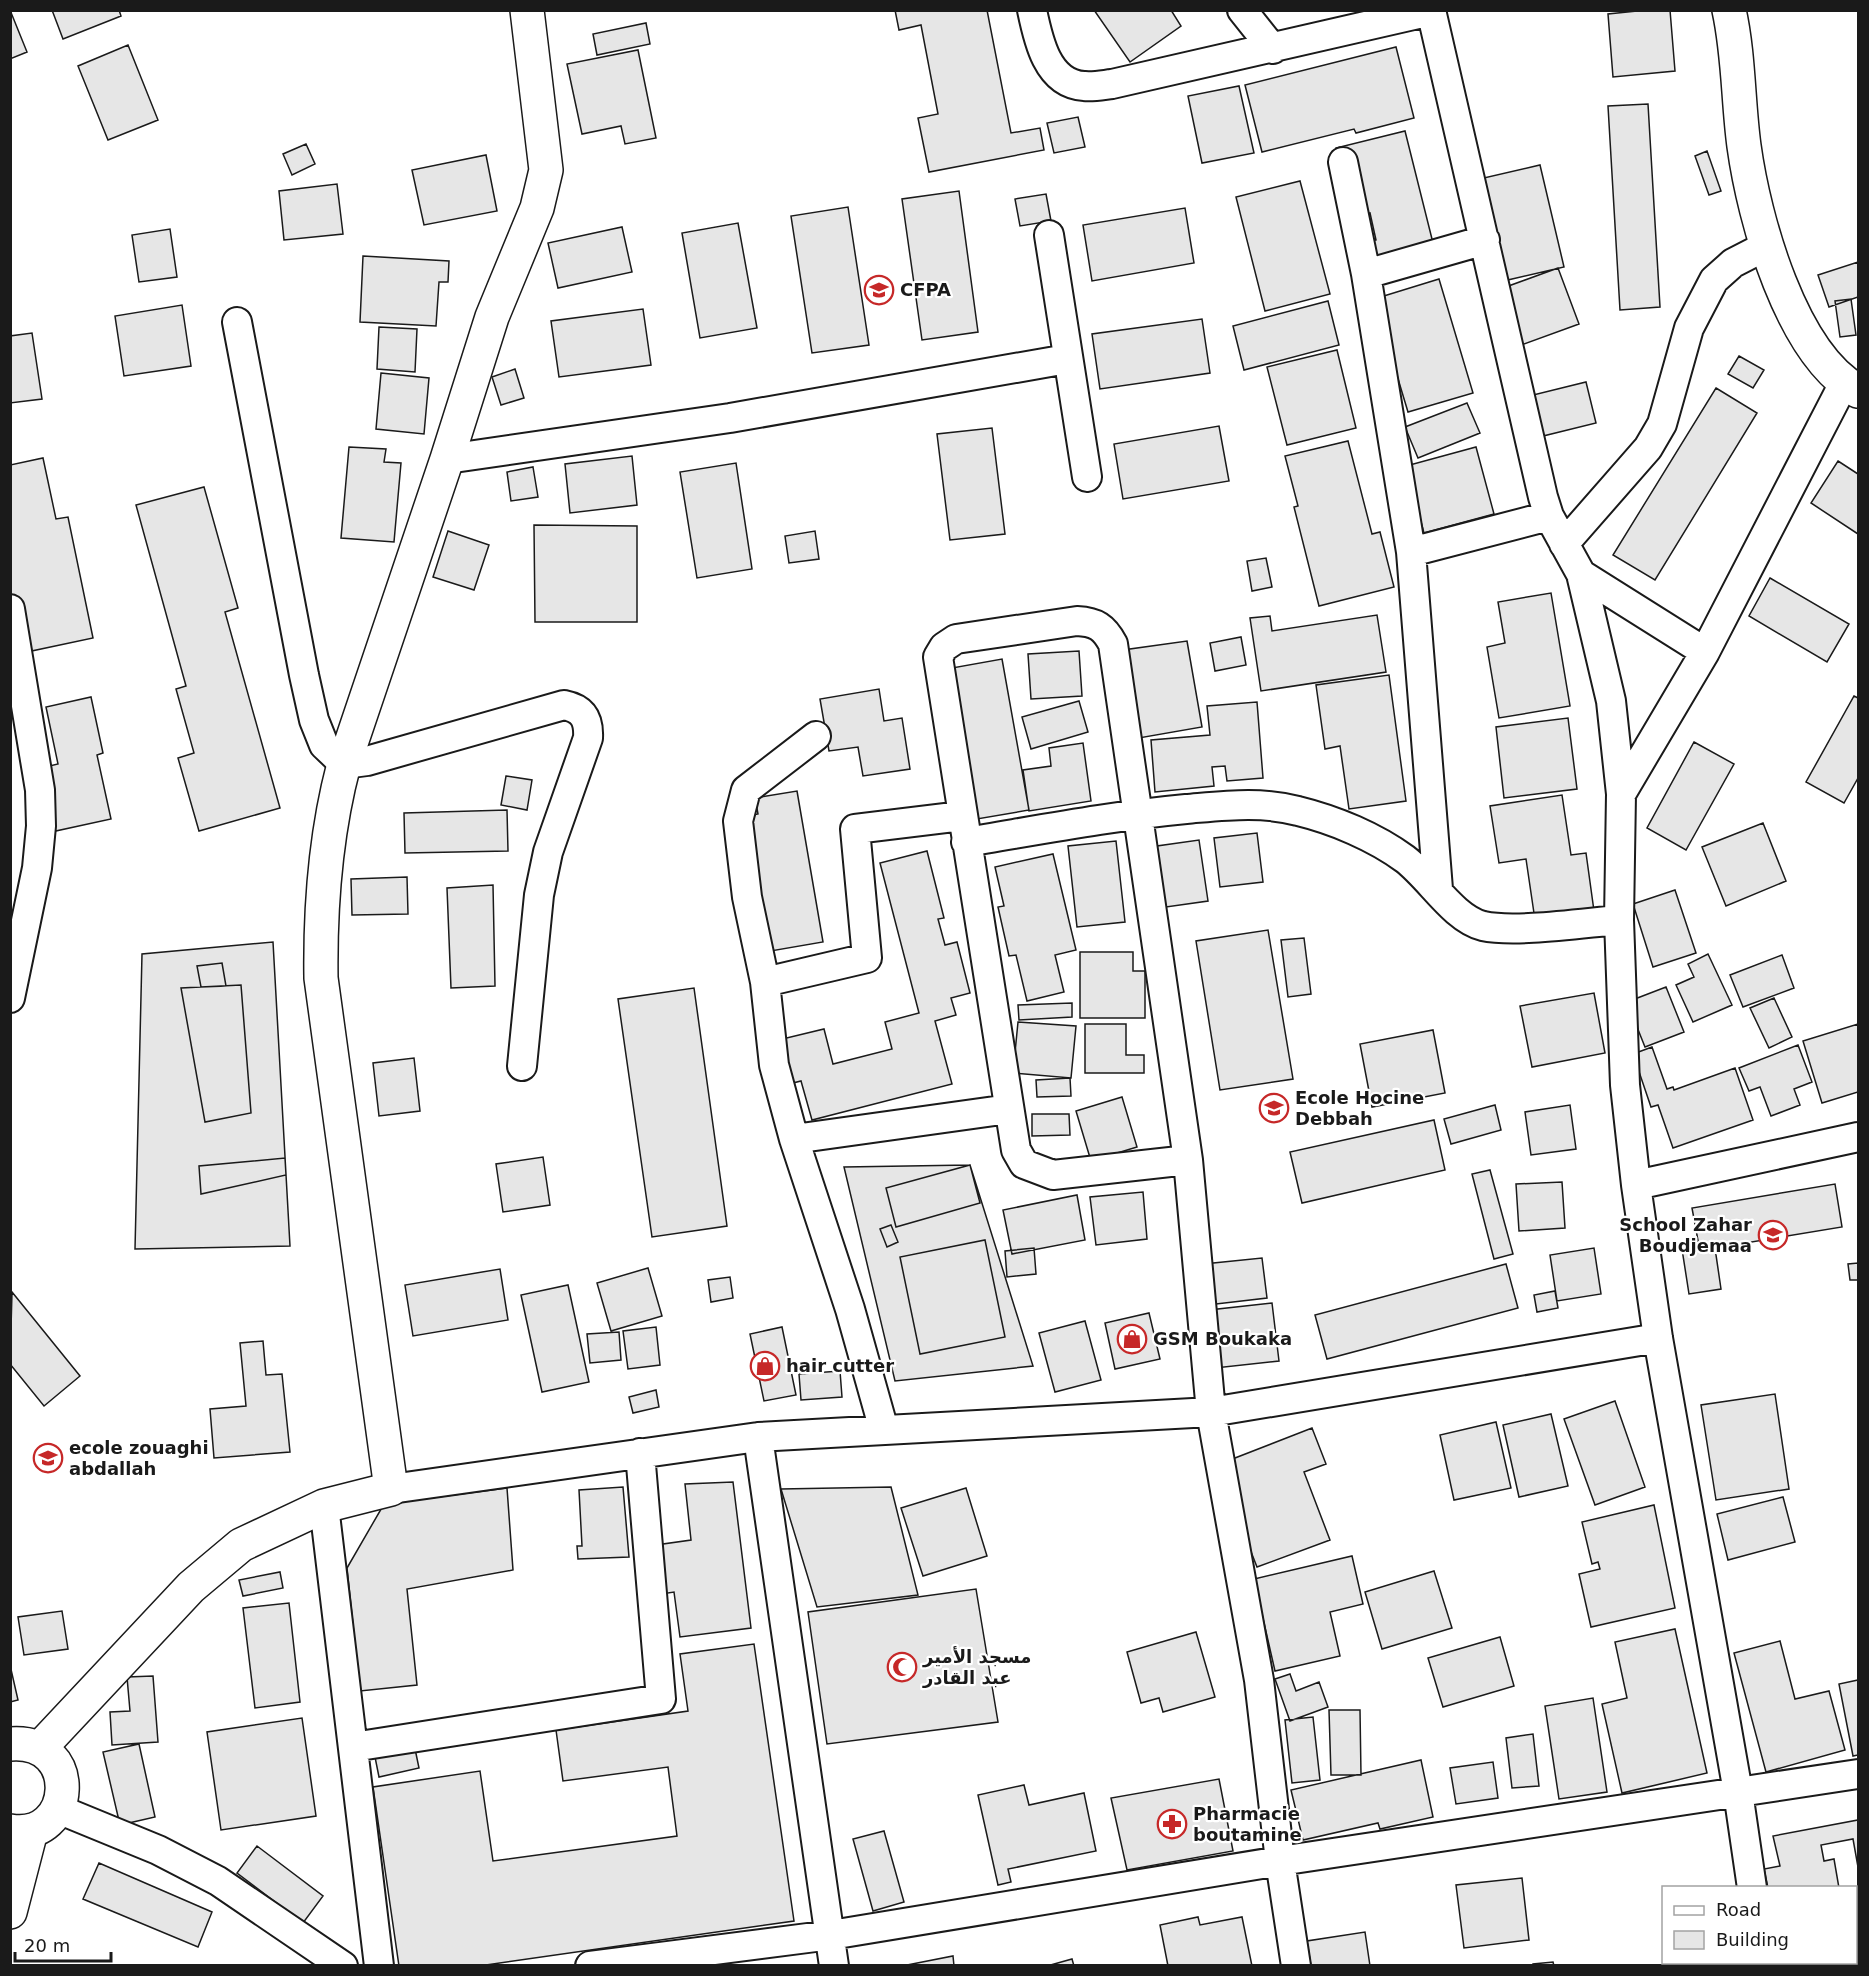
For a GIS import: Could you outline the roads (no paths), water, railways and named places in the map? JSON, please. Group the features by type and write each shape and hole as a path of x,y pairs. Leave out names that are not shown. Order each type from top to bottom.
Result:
{"street":[{"path":"391,1488 321,978 321,902 331,812 344,764 447,459 492,317 537,208 546,170 526,10"},
{"path":"1032,10 1046,59 1062,79 1082,86 1112,84 1431,11 1549,516 1581,574 1611,701 1621,794 1619,921 1625,1085 1636,1185 1658,1338 1738,1792 1752,1886"},
{"path":"1242,10 1273,49"},
{"path":"1621,794 1705,652 1851,387 1811,346 1786,298 1768,245 1744,148 1730,10"},
{"path":"1343,162 1366,274 1411,552 1438,890"},
{"path":"1049,235 1087,477"},
{"path":"1366,274 1485,240"},
{"path":"1564,544 1648,448 1662,424 1689,328 1714,280 1733,263 1768,245"},
{"path":"237,322 314,720 324,746 344,764"},
{"path":"447,459 730,418 1067,359"},
{"path":"1411,552 1549,516"},
{"path":"1581,574 1705,652"},
{"path":"10,609 40,790 41,826 37,868 10,998"},
{"path":"1188,1160 1053,1175 1024,1164 1016,1150 938,657 944,647 956,639 1077,621 1092,621 1105,629 1113,644 1188,1160 1211,1412 1259,1680 1280,1861 1296,1965"},
{"path":"344,764 393,755 564,705 575,707 584,714 589,725 588,738 548,852 539,895 522,1066"},
{"path":"816,736 746,790 738,821 747,897 765,982 774,1065 794,1139 850,1309 884,1430"},
{"path":"765,982 867,958 855,829 964,829 1237,805 1276,806 1300,811 1357,832 1387,847 1438,890 1460,916 1484,926 1525,927 1619,921"},
{"path":"794,1139 1009,1109"},
{"path":"1636,1185 1858,1137"},
{"path":"10,1912 21,1831 46,1823 58,1809 63,1793 62,1775 54,1760 26,1746 191,1587 241,1545 324,1506 391,1488 758,1437 1211,1412 1658,1338"},
{"path":"758,1437 834,1965"},
{"path":"352,1746 661,1699 640,1453"},
{"path":"324,1506 379,1965"},
{"path":"590,1965 831,1935 1280,1861 1858,1774"},
{"path":"58,1809 158,1850 218,1881 343,1965"}],"place":[{"name":"CFPA","path":"879,290"},
{"name":"Ecole Hocine Debbah","path":"1274,1108"},
{"name":"School Zahar Boudjemaa","path":"1773,1235"},
{"name":"GSM Boukaka","path":"1132,1339"},
{"name":"hair cutter","path":"765,1366"},
{"name":"ecole zouaghi abdallah","path":"48,1458"},
{"name":"مسجد الأمير عبد القادر","path":"902,1667"},
{"name":"Pharmacie boutamine","path":"1172,1824"}]}
